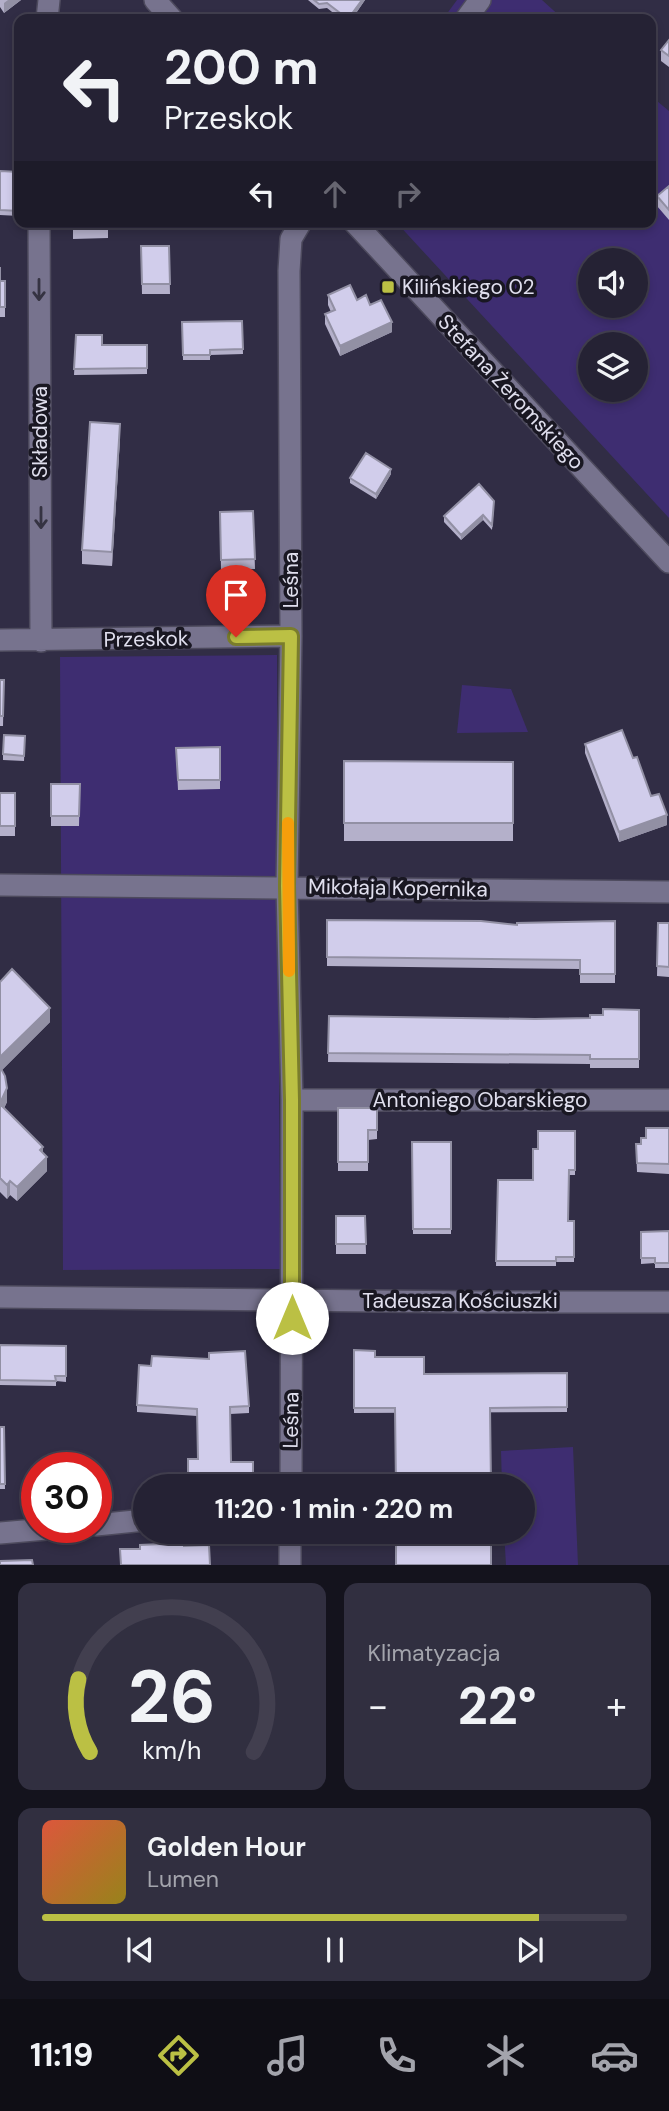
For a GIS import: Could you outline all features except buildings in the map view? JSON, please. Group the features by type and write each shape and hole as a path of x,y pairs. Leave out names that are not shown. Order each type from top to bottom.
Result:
{"street":[{"path":"155,0 168,14"},
{"name":"Składowa","path":"39,228 41,641"},
{"name":"Leśna","path":"290,1474 292,1100 287,886 291,636 289,271 292,239 298,228"},
{"name":"Stefana Żeromskiego","path":"360,228 669,562"},
{"name":"Przeskok","path":"0,640 291,636"},
{"name":"Mikołaja Kopernika","path":"0,885 669,892"},
{"name":"Antoniego Obarskiego","path":"292,1100 669,1100"},
{"name":"Tadeusza Kościuszki","path":"0,1297 669,1302"},
{"path":"112,1523 133,1521"},
{"path":"0,1532 21,1531"},
{"path":"290,1544 290,1565"}],"shaded area":[{"path":"457,0 542,0 557,14 447,14"},
{"path":"656,100 669,111 669,518 402,228 656,228"},
{"path":"277,655 280,1269 63,1270 60,657"},
{"path":"462,685 511,689 528,732 457,733"},
{"path":"573,1447 578,1565 506,1565 505,1544 535,1544 535,1474 502,1474 501,1451"}],"slow traffic":[{"path":"288,823 289,971"}],"place":[{"name":"Kilińskiego 02","path":"388,287"}],"route":[{"path":"236,637 291,636 287,886 292,1100 292,1318"}]}
